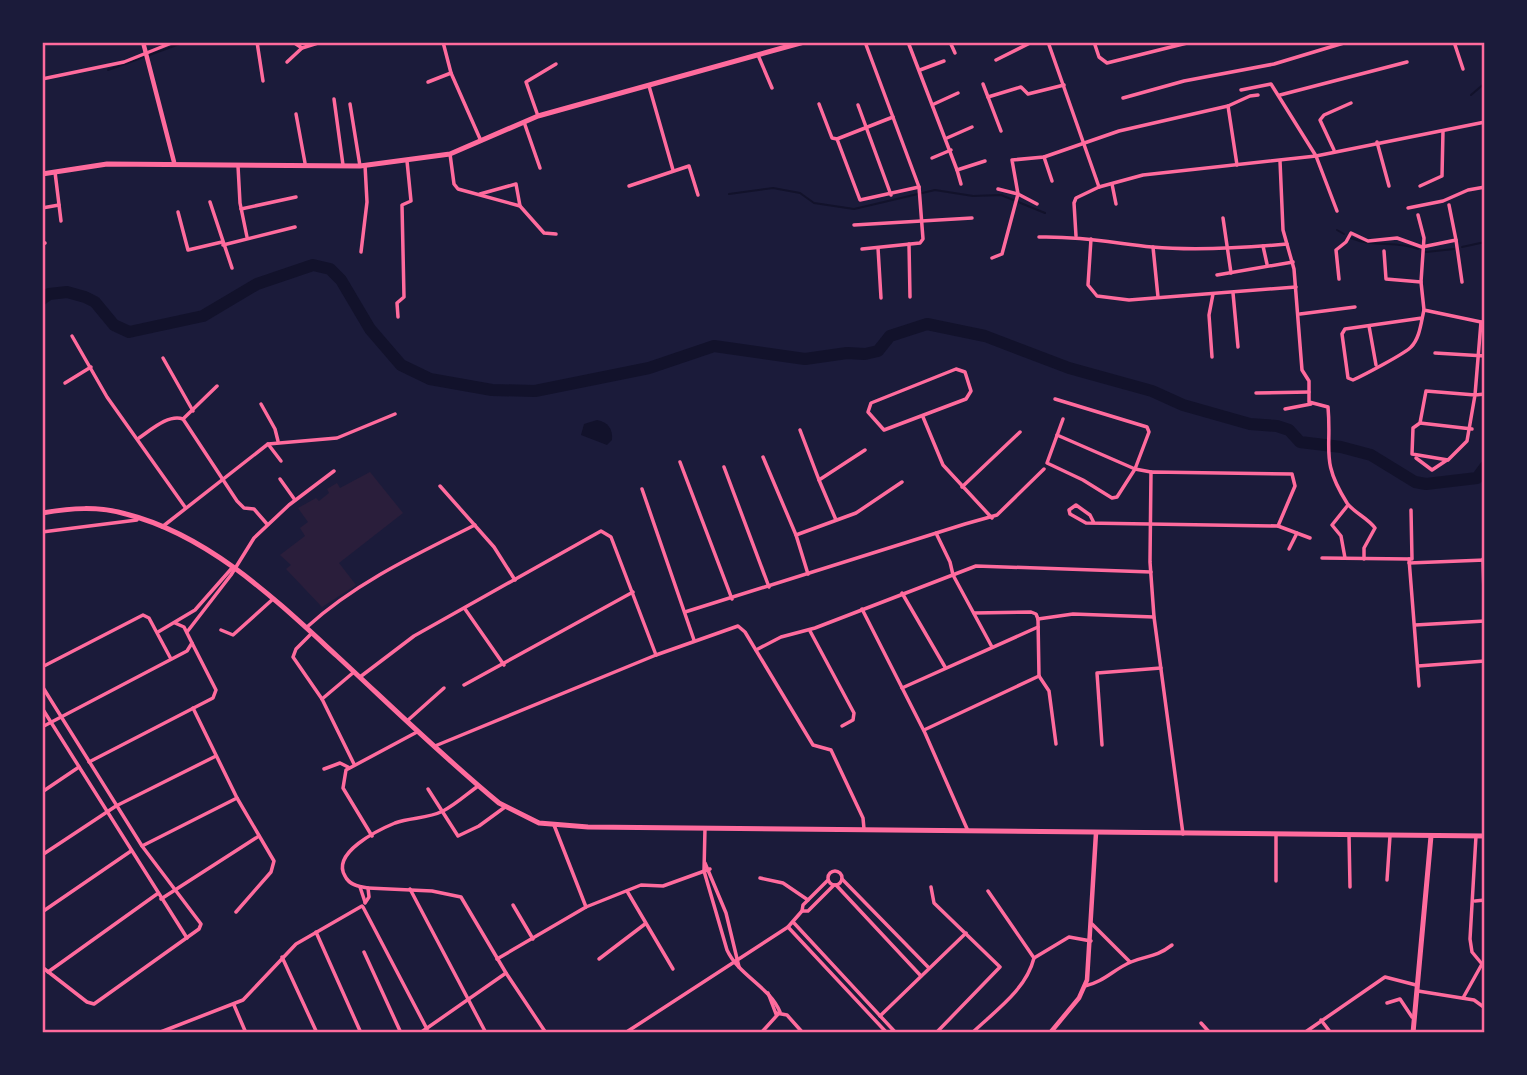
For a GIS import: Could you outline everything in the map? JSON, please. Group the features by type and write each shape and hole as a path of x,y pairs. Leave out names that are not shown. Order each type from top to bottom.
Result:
{"main road":[{"path":"42,174 107,164 174,162 363,165 450,154 538,116 804,42"},
{"path":"42,513 97,508 147,521 233,568 273,598 478,786 505,807 528,820 554,825 704,831 864,829 1485,836"},
{"path":"1413,1033 1412,1017 1431,836"}],"street":[{"path":"143,42 174,162"},
{"path":"42,79 147,56 174,42"},
{"path":"293,42 300,51"},
{"path":"287,62 300,51 321,42"},
{"path":"443,42 451,73 481,141"},
{"path":"862,249 923,242 919,188 865,42"},
{"path":"908,42 947,138 961,184"},
{"path":"950,42 955,53"},
{"path":"996,60 1032,42"},
{"path":"1048,42 1099,187"},
{"path":"1094,42 1099,57 1107,63 1191,42"},
{"path":"1322,42 1326,48"},
{"path":"1123,98 1184,81 1273,64 1348,42"},
{"path":"1454,42 1463,69"},
{"path":"257,43 263,81"},
{"path":"758,55 772,88"},
{"path":"920,70 944,61"},
{"path":"1280,95 1407,62"},
{"path":"538,116 526,82 556,64"},
{"path":"428,82 451,73"},
{"path":"1241,90 1269,83 1280,95 1316,156 1337,211"},
{"path":"983,84 1001,131"},
{"path":"988,97 1015,87 1021,87 1028,94 1064,85"},
{"path":"649,86 673,170"},
{"path":"934,104 958,93"},
{"path":"1004,158 1012,160 1044,157 1119,131 1228,106 1250,96 1258,96"},
{"path":"334,99 343,165"},
{"path":"1334,150 1320,120 1324,115 1351,103"},
{"path":"350,104 363,165 367,202 361,252"},
{"path":"819,104 832,138 837,139 893,117"},
{"path":"858,105 891,195"},
{"path":"1228,106 1237,165"},
{"path":"296,114 305,163"},
{"path":"524,122 540,168"},
{"path":"1076,236 1076,198 1099,187 1143,175 1316,156 1334,150 1485,122"},
{"path":"947,138 972,127"},
{"path":"1420,186 1442,176 1443,131"},
{"path":"837,139 860,200 919,188"},
{"path":"1377,142 1389,186"},
{"path":"932,158 951,150"},
{"path":"450,154 456,188 520,206"},
{"path":"1044,157 1052,181"},
{"path":"957,170 985,160"},
{"path":"992,258 1002,254 1018,195 1012,160"},
{"path":"398,317 397,303 404,297 402,205 411,201 407,161"},
{"path":"1280,161 1283,218 1293,262 1300,314 1302,370 1309,381 1311,404"},
{"path":"238,164 241,209 247,237"},
{"path":"629,186 673,170 691,167 698,195"},
{"path":"55,172 61,221"},
{"path":"478,194 516,184 520,206 544,233 556,234"},
{"path":"1112,184 1116,204"},
{"path":"1408,208 1443,201 1468,190 1485,187"},
{"path":"998,189 1037,204"},
{"path":"241,209 296,197"},
{"path":"210,202 232,268"},
{"path":"42,208 59,205"},
{"path":"1449,205 1462,282"},
{"path":"178,212 188,250 295,228"},
{"path":"1418,215 1423,233 1421,282 1424,310 1422,318 1412,346 1376,366 1372,371 1353,380 1348,378 1342,334 1345,329 1422,318"},
{"path":"854,225 972,218"},
{"path":"1223,218 1231,274"},
{"path":"1339,279 1336,250 1346,243 1350,233 1368,241 1397,239 1422,247 1456,240"},
{"path":"1039,237 1076,236 1153,247 1226,248 1287,244"},
{"path":"1091,239 1088,285 1090,291 1119,299 1296,287"},
{"path":"909,244 910,297"},
{"path":"1263,246 1268,265"},
{"path":"878,247 881,298"},
{"path":"1153,247 1158,298"},
{"path":"1384,251 1386,279 1421,282"},
{"path":"1217,275 1293,262"},
{"path":"1233,293 1238,347"},
{"path":"1212,357 1209,315 1213,294"},
{"path":"1300,314 1355,307"},
{"path":"1424,310 1483,323 1472,429 1467,442 1448,460 1432,470 1410,450 1413,428 1420,423 1472,429"},
{"path":"1369,326 1376,366"},
{"path":"72,336 107,397 139,438 185,507"},
{"path":"1435,353 1485,356"},
{"path":"163,358 192,411"},
{"path":"65,383 91,367"},
{"path":"963,369 971,391 969,397 923,417 884,430 868,408 872,403 936,376 963,369"},
{"path":"183,419 217,386"},
{"path":"1420,423 1426,391 1485,394"},
{"path":"1256,393 1309,392"},
{"path":"1055,399 1147,427 1150,432 1135,469 1117,497 1112,498 1047,463 1063,419"},
{"path":"261,404 275,429 278,441"},
{"path":"1284,409 1311,404 1328,407 1328,467 1348,505 1366,516 1376,528 1364,548 1364,559"},
{"path":"162,527 268,444 278,441 337,438 394,414"},
{"path":"139,438 167,421 177,417 183,419 240,504 254,509 267,524"},
{"path":"923,417 943,465 992,519"},
{"path":"800,430 836,521"},
{"path":"962,487 1020,432"},
{"path":"1057,435 1135,469 1151,472 1292,474 1295,486 1278,526"},
{"path":"268,444 281,461"},
{"path":"818,480 865,450"},
{"path":"763,457 796,535 808,574"},
{"path":"1415,457 1448,460"},
{"path":"680,462 732,599"},
{"path":"724,467 769,587"},
{"path":"685,612 936,533 992,519 1044,470"},
{"path":"187,632 267,524 334,471"},
{"path":"1151,472 1154,617 1183,834"},
{"path":"281,479 295,500"},
{"path":"796,535 836,521 875,502 902,482"},
{"path":"440,486 494,547 515,580"},
{"path":"642,489 694,640"},
{"path":"1094,523 1090,515 1076,505 1069,510 1070,514 1082,523 1278,526 1310,538"},
{"path":"1345,558 1341,536 1332,525 1348,505"},
{"path":"1410,510 1412,559 1409,561 1419,686"},
{"path":"42,532 147,521"},
{"path":"306,628 329,607 362,586 475,525"},
{"path":"360,677 399,646 593,534 605,532 611,537 656,655"},
{"path":"936,533 953,575 992,647"},
{"path":"1289,549 1297,533"},
{"path":"1322,558 1409,561 1484,559 1484,594"},
{"path":"756,650 781,637 809,630 902,593 984,565 1151,572"},
{"path":"158,632 195,610 226,572 233,568"},
{"path":"464,685 632,592"},
{"path":"902,593 946,668"},
{"path":"206,596 211,600"},
{"path":"221,630 228,636 233,635 273,598"},
{"path":"465,608 504,665"},
{"path":"862,609 923,730 968,831"},
{"path":"195,610 199,614"},
{"path":"974,613 1036,614 1039,676 1049,691 1056,744"},
{"path":"1038,619 1073,614 1154,617"},
{"path":"42,667 143,615 149,618 158,632 171,659"},
{"path":"1415,625 1485,621"},
{"path":"89,762 214,698 216,690 187,632 175,623"},
{"path":"435,746 694,640 741,627 813,745 829,748 863,818 864,829"},
{"path":"902,688 1038,627"},
{"path":"809,630 854,713 853,720 842,726"},
{"path":"312,633 296,649 293,657 322,699 354,764"},
{"path":"42,727 187,651 192,643"},
{"path":"187,651 197,653"},
{"path":"1418,666 1485,661"},
{"path":"1102,746 1097,673 1161,668"},
{"path":"322,699 354,672"},
{"path":"923,730 1039,676"},
{"path":"42,686 142,846 201,924 187,938 94,1004 87,1002 42,967"},
{"path":"407,721 444,688"},
{"path":"42,708 187,938"},
{"path":"193,708 237,798 273,857 273,868 236,912"},
{"path":"372,835 343,788 343,777 348,767 418,732"},
{"path":"42,855 107,811 216,756"},
{"path":"324,769 341,763 348,767"},
{"path":"42,793 79,768"},
{"path":"478,786 442,811 425,818 394,823 372,835 346,855 342,863 346,878 360,887 453,894 463,901 506,973 547,1033"},
{"path":"429,789 459,836 505,807"},
{"path":"142,846 237,798"},
{"path":"554,825 586,907"},
{"path":"704,831 704,871 733,962 774,998 778,1014"},
{"path":"1050,1033 1085,986 1091,941 1096,833"},
{"path":"1276,834 1276,880"},
{"path":"161,899 260,835"},
{"path":"1349,835 1350,887"},
{"path":"1387,880 1390,836"},
{"path":"1463,998 1482,964 1474,956 1471,947 1476,836"},
{"path":"42,912 131,851"},
{"path":"705,863 710,869 739,957 739,968"},
{"path":"498,959 586,907 646,884 663,886 710,869"},
{"path":"625,1033 794,923 808,900 835,871 929,968"},
{"path":"760,878 783,883 808,900"},
{"path":"802,911 808,911 842,879"},
{"path":"828,880 921,976"},
{"path":"360,887 364,905 426,1029"},
{"path":"932,887 934,903 1000,969 936,1033"},
{"path":"158,1033 173,1031 204,1013 243,1000 282,957 316,932 364,905 369,897 368,888"},
{"path":"410,889 486,1033"},
{"path":"627,891 673,970"},
{"path":"988,891 1034,958"},
{"path":"48,972 157,894"},
{"path":"1475,901 1485,900"},
{"path":"513,905 533,939"},
{"path":"876,929 884,921"},
{"path":"794,923 896,1033"},
{"path":"599,959 645,924"},
{"path":"1092,924 1131,962"},
{"path":"788,927 887,1033"},
{"path":"316,932 361,1033"},
{"path":"880,1016 966,933"},
{"path":"972,1033 1019,988 1028,975 1034,958 1066,938 1091,941"},
{"path":"1085,986 1105,979 1131,962 1154,958 1172,945"},
{"path":"364,952 401,1033"},
{"path":"282,957 317,1033"},
{"path":"420,1033 506,973"},
{"path":"1304,1033 1385,977 1416,988 1463,998 1485,1008"},
{"path":"1387,1003 1400,999 1412,1017"},
{"path":"234,1005 246,1033"},
{"path":"761,1033 778,1014"},
{"path":"778,1014 789,1017 803,1033"},
{"path":"1321,1020 1331,1033"},
{"path":"1201,1023 1210,1033"}],"shaded area":[{"path":"597,420 604,422 611,429 612,440 607,445 581,435 584,424"},
{"path":"370,472 403,513 339,563 356,585 322,607 286,569 291,565 280,555 305,536 300,528 308,522 298,508 316,498 319,501 329,493 327,489 337,483 340,488"}],"waterway":[{"path":"108,70 185,42"},
{"path":"1471,95 1485,83"},
{"path":"729,194 773,188 800,193 814,203 854,209 935,190 973,196 1001,195 1045,213"},
{"path":"1337,230 1344,234"},
{"path":"1351,238 1368,243 1418,249"},
{"path":"1462,247 1485,242"},
{"path":"1426,252 1454,249"},
{"path":"42,299 49,294 67,292 85,297 95,302 114,325 129,332 203,316 257,284 313,265 330,269 341,280 370,329 401,365 430,379 492,390 535,391 649,368 714,346 805,359 847,353 865,354 878,351 890,336 927,324 985,336 1069,368 1152,391 1183,405 1250,424 1277,426 1289,430 1300,442 1341,447 1371,455 1415,482 1426,484 1477,478 1485,467"}]}
